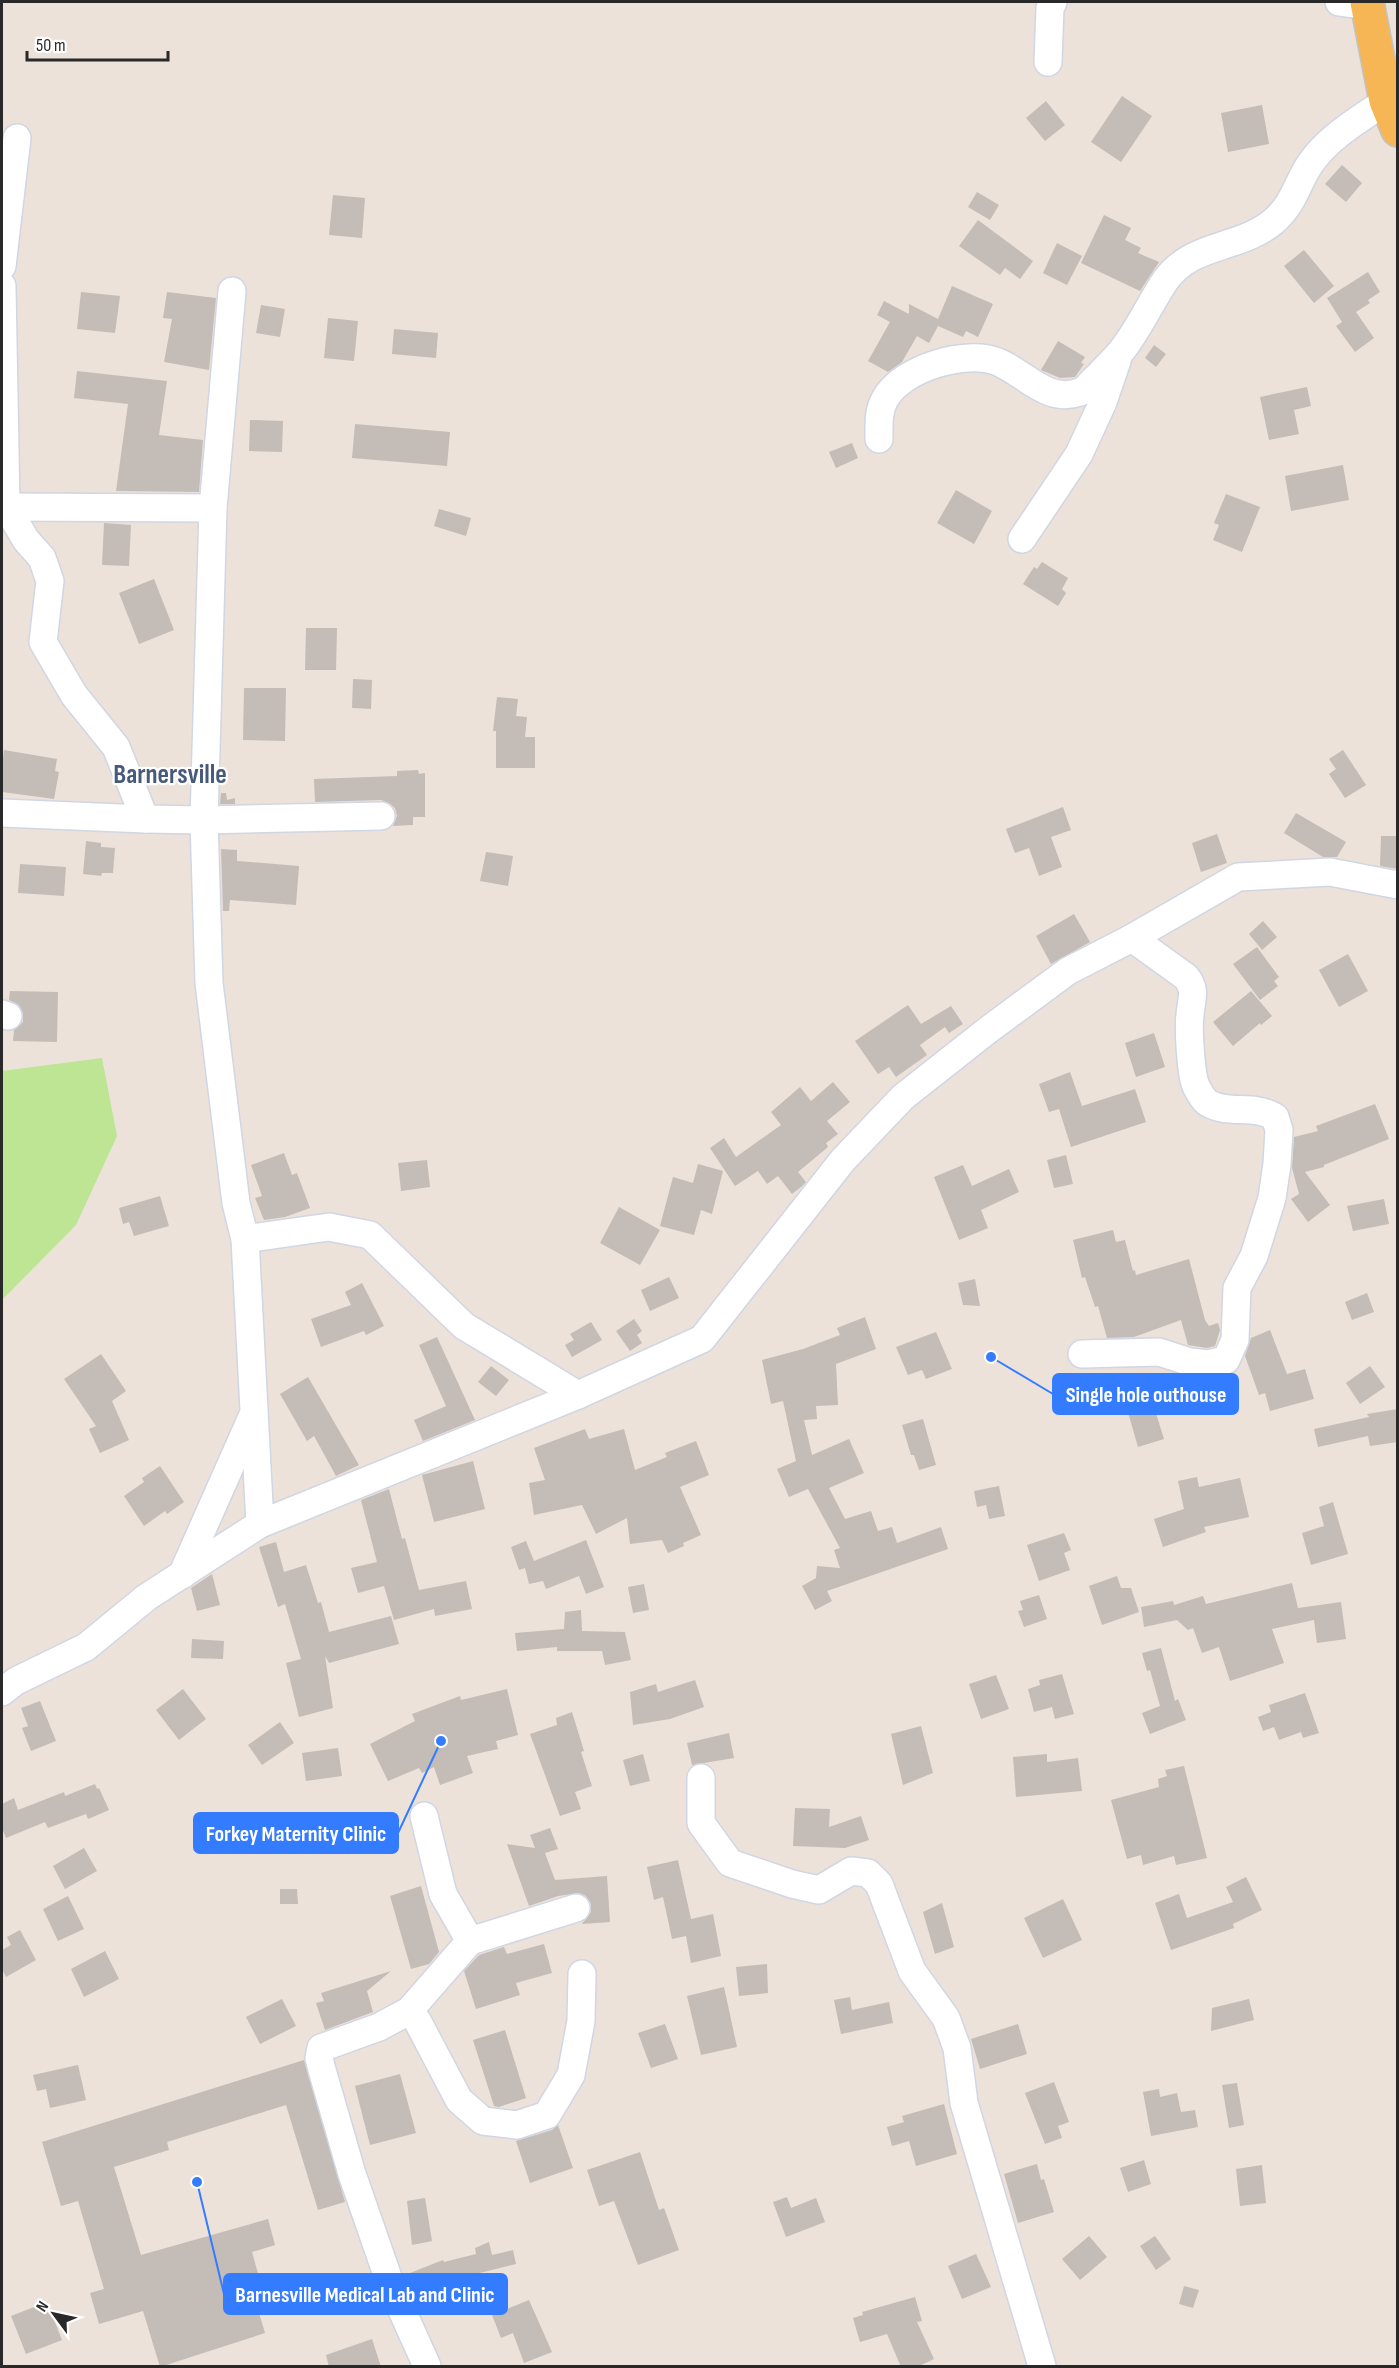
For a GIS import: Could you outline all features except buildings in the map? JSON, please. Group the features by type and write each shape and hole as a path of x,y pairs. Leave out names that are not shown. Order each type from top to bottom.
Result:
{"main road":[{"path":"1357,3 1392,115"}],"street":[{"path":"1048,62 1050,8 1053,2"},
{"path":"1022,539 1079,454 1103,402 1120,354 1166,279 1187,259 1253,235 1274,221 1294,198 1310,165 1326,144 1392,115"},
{"path":"2,266 17,138"},
{"path":"2,286 4,506 26,540 42,558 50,581 43,642 74,694 116,747 146,819"},
{"path":"232,291 213,508 204,820 209,983 234,1192 245,1239 260,1524"},
{"path":"879,439 880,412 885,399 896,384 928,366 977,357 999,363 1028,382 1056,394 1082,392 1120,354"},
{"path":"4,506 213,508"},
{"path":"2,813 204,820 381,816"},
{"path":"2,1692 16,1681 86,1647 147,1597 260,1524 578,1395 702,1339 843,1160 903,1097 1068,971 1132,938 1238,877 1330,872 1398,885"},
{"path":"1082,1354 1159,1352 1190,1362 1208,1364 1226,1360 1235,1340 1237,1288 1254,1256 1272,1198 1277,1164 1279,1130 1275,1117 1264,1110 1220,1107 1206,1102 1194,1082 1189,1017 1193,985 1186,976 1132,938"},
{"path":"245,1239 329,1227 370,1235 464,1326 578,1395"},
{"path":"182,1575 254,1411"},
{"path":"701,1778 701,1823 730,1863 792,1884 819,1890 851,1871 868,1873 879,1884 912,1971 946,2018 957,2048 964,2103 1042,2367"},
{"path":"424,1816 443,1894 470,1941"},
{"path":"427,2367 391,2286 352,2174 319,2058 321,2048 379,2027 410,2011 470,1941 576,1908"},
{"path":"410,2011 459,2100 483,2121 517,2125 547,2115 571,2075 581,2020 582,1974"}],"green space":[{"path":"102,1058 117,1136 76,1225 2,1300 2,1071"}],"place":[{"name":"Single hole outhouse","path":"991,1357"},
{"name":"Forkey Maternity Clinic","path":"441,1741"},
{"name":"Barnesville Medical Lab and Clinic","path":"197,2182"}],"district":[{"name":"Barnersville","path":"170,775"}]}
